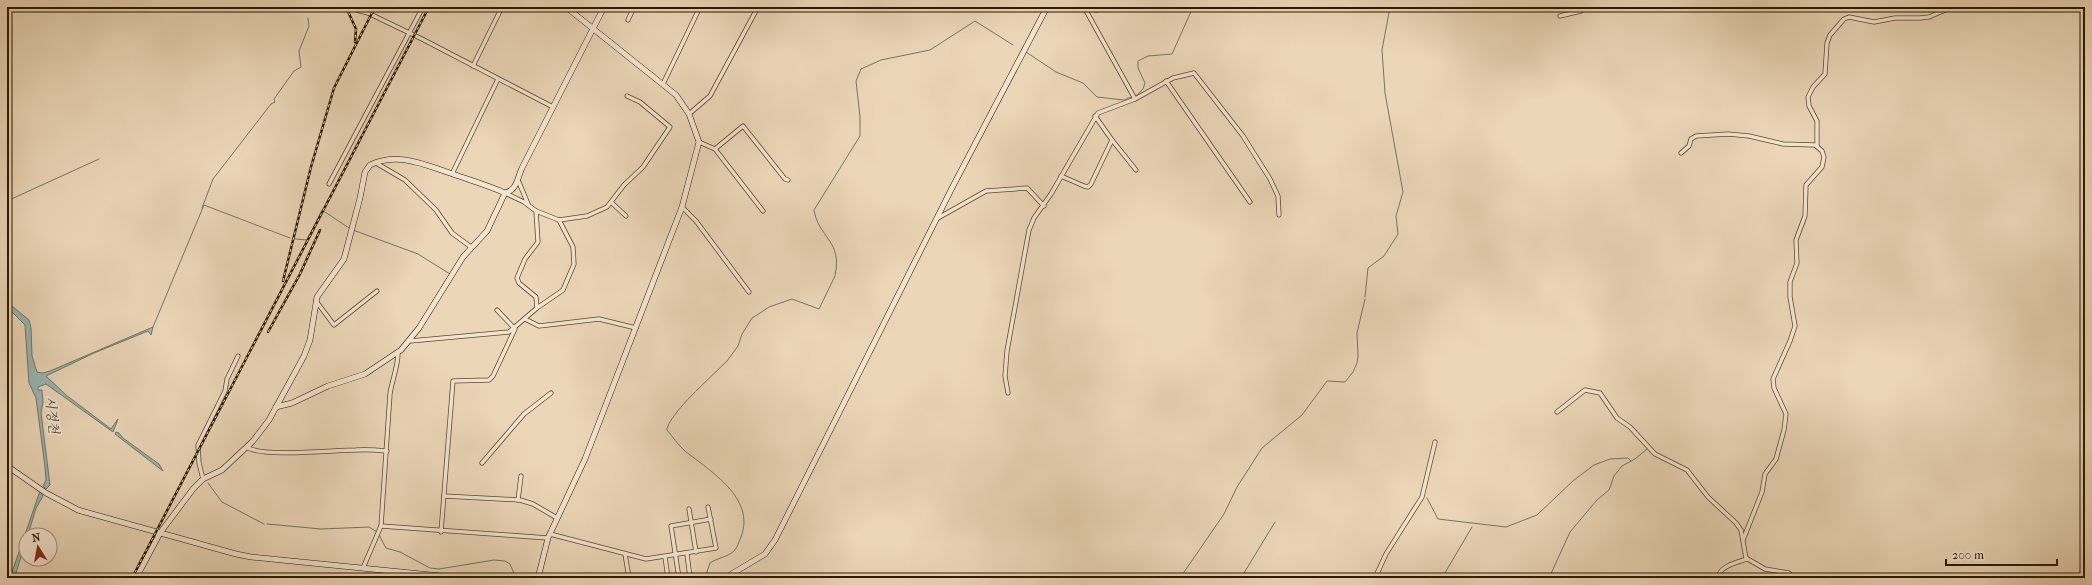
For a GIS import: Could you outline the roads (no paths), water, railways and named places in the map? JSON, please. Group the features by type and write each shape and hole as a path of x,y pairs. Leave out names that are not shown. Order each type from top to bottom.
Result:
{"street":[{"path":"345,7 368,13 553,107"},
{"path":"368,13 371,7"},
{"path":"329,184 423,7"},
{"path":"473,66 502,7"},
{"path":"538,578 549,536 585,459 682,207 699,142 689,114 681,100 566,7"},
{"path":"276,407 299,400 332,385 362,376 398,353 410,340 462,258 487,231 498,205 505,194 513,190 604,7"},
{"path":"628,20 634,7"},
{"path":"663,84 700,7"},
{"path":"689,114 710,96 758,7"},
{"path":"725,578 765,554 775,540 1047,7"},
{"path":"1084,7 1096,10 1118,7"},
{"path":"1084,7 1135,99"},
{"path":"1560,16 1581,12 1585,7"},
{"path":"1743,540 1762,492 1765,474 1776,460 1786,422 1786,414 1774,388 1773,379 1794,330 1795,321 1790,297 1790,282 1797,263 1796,240 1805,216 1806,185 1823,164 1823,154 1817,146 1817,121 1809,106 1808,97 1813,87 1825,74 1828,39 1836,27 1849,17 1874,22 1895,18 1929,17 1953,7 1970,9 2004,7"},
{"path":"1008,393 1005,368 1029,230 1034,218 1044,206 1095,116 1101,112 1135,99 1166,81 1191,73 1199,77 1242,136 1270,179 1278,196 1279,215"},
{"path":"452,174 498,79"},
{"path":"1166,81 1250,202"},
{"path":"136,578 160,533 203,479 222,470 247,447 263,429 276,407 304,356 310,340 316,300 343,262 360,198 365,172 370,165 375,162 404,159 429,164 452,174 476,181 528,205 536,211 559,220 587,216 612,203 624,185 643,167 670,127 640,102 627,96"},
{"path":"1095,116 1136,170"},
{"path":"715,149 743,126 785,179 788,180"},
{"path":"1681,153 1689,146 1694,137 1718,133 1749,136 1782,144 1817,146"},
{"path":"1061,176 1084,186 1091,184 1112,140"},
{"path":"699,142 715,149 763,211"},
{"path":"375,162 405,180 436,210 452,233 471,247"},
{"path":"518,178 520,189 528,205"},
{"path":"938,218 981,193 994,189 1027,188 1044,206"},
{"path":"612,203 626,216"},
{"path":"682,207 696,221 749,292"},
{"path":"536,211 538,242 526,259 517,278 519,283 536,297 537,308"},
{"path":"441,532 453,381 490,379 515,329 537,308 563,290 574,264 573,247 559,220"},
{"path":"316,300 334,325 377,291"},
{"path":"497,310 515,329"},
{"path":"525,319 539,326 599,320 636,328"},
{"path":"410,340 505,333 515,329"},
{"path":"363,568 381,526 392,380 398,362 398,353"},
{"path":"203,479 199,463 198,445 224,392 227,379 238,356"},
{"path":"1557,412 1585,390 1592,390 1600,393 1617,418 1630,427 1648,448 1660,457 1676,463 1687,470 1708,497 1739,527 1747,559 1765,569 1789,573 1794,578"},
{"path":"482,463 524,414 551,393"},
{"path":"1375,578 1386,554 1422,497 1435,442"},
{"path":"247,447 258,451 303,453 358,450 387,451"},
{"path":"7,466 46,493 78,510 251,557 461,578"},
{"path":"518,500 521,476"},
{"path":"444,496 518,500 533,504 557,518"},
{"path":"381,526 441,532 446,530 549,536 646,559 676,556 716,548 708,507"},
{"path":"689,509 696,552"},
{"path":"680,578 671,526 710,519"},
{"path":"625,554 629,578"},
{"path":"687,554 690,578"},
{"path":"666,556 668,578"},
{"path":"1718,578 1718,574 1723,570 1747,559"}],"water":[{"path":"7,302 29,320 31,328 32,356 37,372 43,373 50,371 153,327 151,335 148,331 94,353 46,376 66,395 111,429 118,419 113,432 46,384 38,387 38,390 42,390 43,402 41,413 50,485 46,489 43,486 46,480 45,467 36,398 29,383 25,325 7,307"},
{"path":"116,432 159,464 163,471 115,434"},
{"path":"40,491 43,496 36,508 30,527 28,527"},
{"path":"18,555 18,566 14,578 10,578"}],"waterway":[{"path":"1136,96 1143,89 1145,83 1138,68 1138,61 1148,56 1172,54 1193,7"},
{"path":"1365,297 1368,268 1384,256 1398,234 1396,216 1403,192 1385,93 1382,50 1390,7"},
{"path":"202,208 213,179 271,104 275,102 274,99 294,71 301,67 299,51 309,26 308,18"},
{"path":"835,275 837,264 836,254 820,227 814,210 860,136 860,117 856,81 861,69 881,60 930,50 975,21 1013,45"},
{"path":"1026,52 1056,72 1083,83 1097,97 1124,100 1132,97"},
{"path":"7,201 99,159"},
{"path":"153,327 204,205 290,238"},
{"path":"295,239 307,240 322,210 349,228"},
{"path":"353,230 418,254 450,274"},
{"path":"696,391 727,361 738,346 742,334 752,318 769,307 792,299 819,309 835,276"},
{"path":"1180,578 1224,514 1237,487 1262,448 1302,415 1327,381 1345,382 1353,372 1358,357 1357,333 1365,299"},
{"path":"695,392 670,421 667,430 682,449 718,477 728,487 742,510 744,523 741,537 735,549 729,555 710,563 705,578"},
{"path":"1549,578 1570,532 1597,500 1609,490 1614,476 1622,466 1635,459 1647,449"},
{"path":"1427,498 1438,519 1506,527 1537,515 1574,480 1594,465 1610,459 1628,458 1631,461"},
{"path":"208,483 222,502 264,524"},
{"path":"1241,578 1275,522"},
{"path":"267,524 321,529 369,527 377,532"},
{"path":"1442,578 1472,527"},
{"path":"379,535 386,548 400,552 430,568 439,569 494,560 505,561 510,564 516,578"},
{"path":"582,578 588,573 610,578"}],"railway":[{"path":"346,7 356,29 355,42"},
{"path":"283,281 311,167 334,88 375,7"},
{"path":"132,578 429,7"},
{"path":"268,332 300,274 320,230"}],"water label":[{"name":"시정천","path":"52,415"}]}
